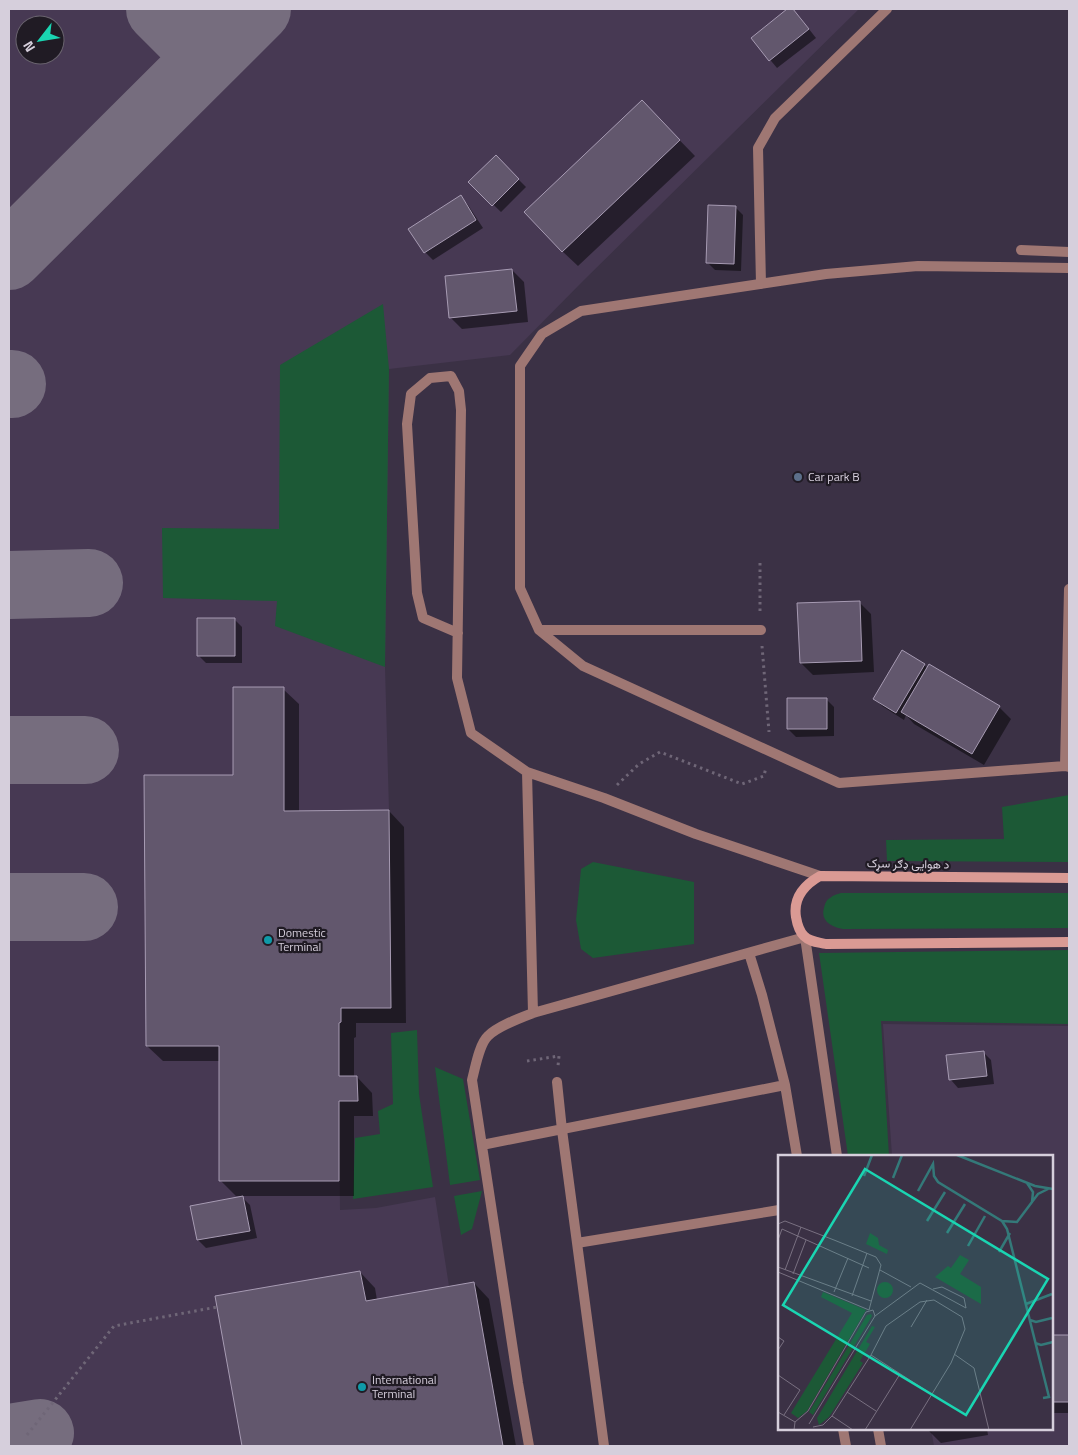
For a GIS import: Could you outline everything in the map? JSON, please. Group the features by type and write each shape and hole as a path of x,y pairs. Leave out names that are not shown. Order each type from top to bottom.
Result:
{"main road":[{"name":"د هوایی ډګر سړک","path":"820,876 1069,878"},
{"path":"820,876 810,881 802,890 797,899 795,911 797,924 803,935 811,941 826,944 1069,942"}],"lane":[{"path":"761,284 758,148 775,118 887,9"},
{"path":"1021,250 1069,252"},
{"path":"1069,268 918,266 826,274 581,311 542,334 520,366 520,588 538,630 583,666 839,783 1067,767 1069,589"},
{"path":"458,633 423,618 417,593 406,424 411,394 430,378 451,376 459,391 461,410 458,633 457,678 471,733 527,772 604,798 696,834 820,876"},
{"path":"538,630 761,630"},
{"path":"527,772 533,1013"},
{"path":"530,1446 518,1383 472,1080 476,1060 487,1037 506,1024 533,1013 806,937 837,1155"},
{"path":"749,953 785,1085 797,1155"},
{"path":"558,1082 562,1130 604,1446"},
{"path":"482,1145 785,1085"},
{"path":"577,1243 778,1210"},
{"path":"843,1430 846,1446"},
{"path":"878,1430 881,1446"}],"path":[{"path":"604,798 639,764 660,752 742,784 764,776 771,752 761,630 760,563"},
{"path":"527,1061 559,1056 558,1082"},
{"path":"28,1435 114,1326 217,1307"}],"shaded area":[{"path":"9,9 859,9 510,355 389,369 385,667 391,1008 341,1009 341,1022 339,1023 339,1076 357,1076 358,1101 339,1101 340,1210 376,1208 435,1197 449,1286 474,1282 503,1446 9,1446"},
{"path":"883,1024 1069,1026 1069,1446 934,1446 931,1430 1053,1430 1053,1155 892,1155"}],"green space":[{"path":"383,304 389,369 385,667 275,626 277,601 163,598 162,528 279,529 280,365"},
{"path":"1069,795 1069,862 887,861 886,840 1004,839 1002,807"},
{"path":"593,862 694,882 694,944 593,958 581,949 576,920 581,869"},
{"path":"841,893 1069,893 1069,928 843,929 828,923 823,913 828,900"},
{"path":"1069,950 1069,1024 881,1021 889,1155 848,1155 819,953"},
{"path":"417,1030 419,1094 433,1187 353,1199 355,1138 380,1134 378,1111 393,1104 391,1033"},
{"path":"435,1067 463,1079 480,1180 450,1185"},
{"path":"482,1191 472,1229 461,1235 454,1196"}],"building":[{"path":"787,9 793,9 809,29 769,61 751,38"},
{"path":"642,100 680,140 562,252 524,212"},
{"path":"496,155 519,179 492,206 468,182"},
{"path":"461,195 476,220 424,253 408,229"},
{"path":"708,205 736,206 734,264 706,263"},
{"path":"512,269 517,311 449,318 445,276"},
{"path":"860,601 862,661 800,663 797,603"},
{"path":"197,618 235,618 235,656 197,656"},
{"path":"902,650 925,664 896,713 873,699"},
{"path":"929,664 1000,706 972,754 901,712"},
{"name":"Domestic Terminal","path":"233,687 284,687 284,811 389,810 391,1008 341,1008 341,1022 339,1023 339,1076 357,1076 358,1101 339,1101 339,1181 219,1181 219,1046 146,1046 144,775 233,775"},
{"path":"787,698 827,698 827,729 787,729"},
{"path":"984,1051 987,1076 949,1080 946,1055"},
{"path":"243,1196 250,1231 197,1240 190,1206"},
{"name":"International Terminal","path":"360,1271 366,1301 474,1282 503,1446 242,1446 215,1296"},
{"path":"1053,1335 1069,1335 1069,1402 1053,1402"}],"taxiway":[{"path":"160,9 190,39 222,44"},
{"path":"9,256 257,9"},
{"path":"9,585 89,583"},
{"path":"9,750 85,750"},
{"path":"9,907 84,907"},
{"path":"9,1438 40,1433"}],"place":[{"name":"Car park B","path":"798,477"},
{"name":"Domestic Terminal","path":"268,940"},
{"name":"International Terminal","path":"362,1387"}]}
